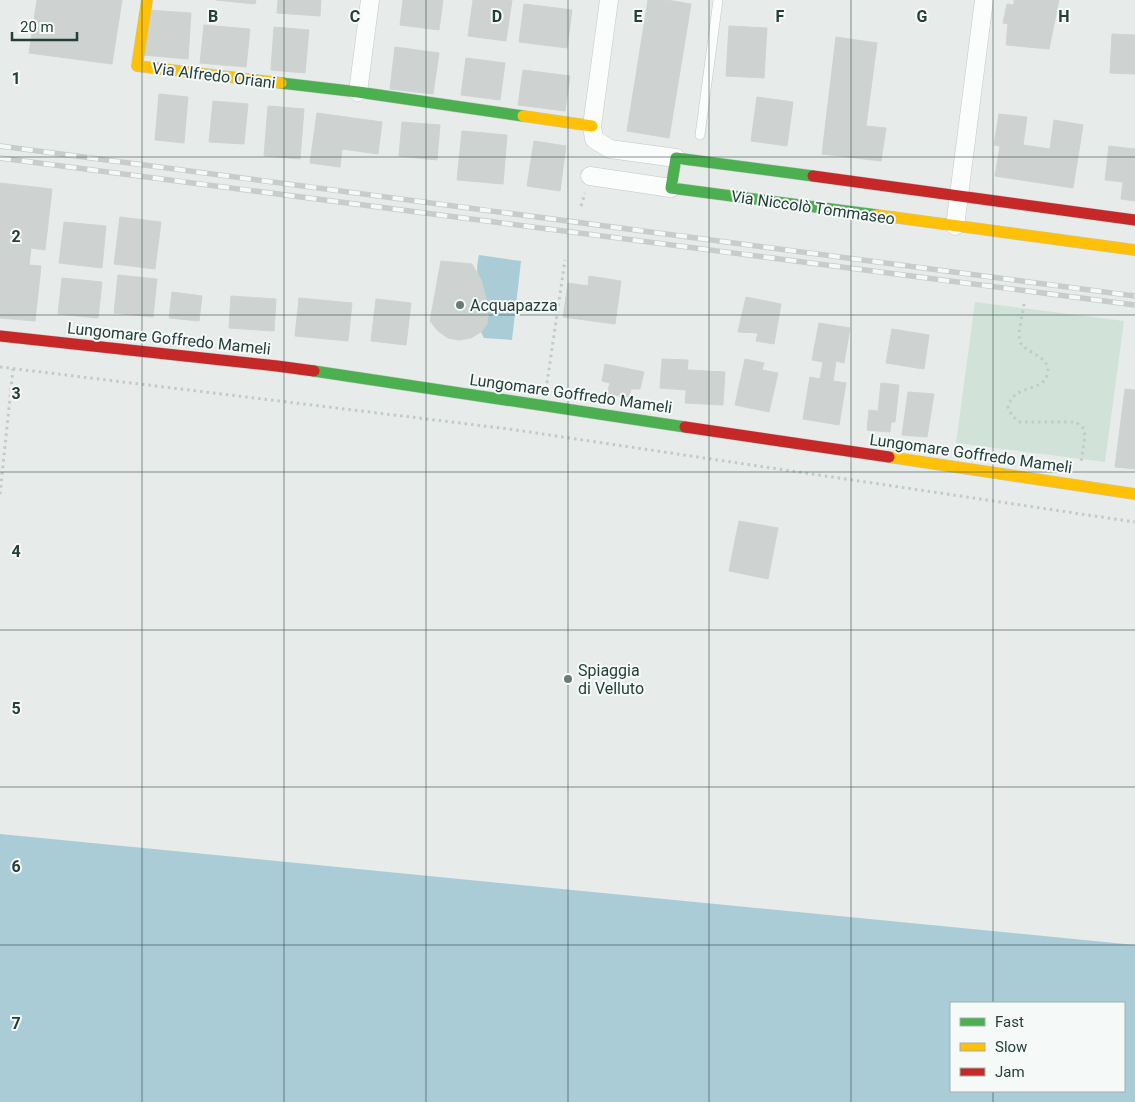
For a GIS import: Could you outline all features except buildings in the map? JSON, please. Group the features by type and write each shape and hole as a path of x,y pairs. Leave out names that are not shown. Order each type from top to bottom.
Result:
{"street":[{"name":"Via Alfredo Oriani","path":"147,0 137,66 358,92 592,126"},
{"path":"358,92 370,0"},
{"path":"592,126 609,0"},
{"path":"955,226 984,0"},
{"name":"Via Niccolò Tommaseo","path":"592,126 594,139 610,149 1135,220"},
{"path":"590,176 672,188 676,158"},
{"name":"Via Niccolò Tommaseo","path":"672,188 1135,250"},
{"name":"Lungomare Goffredo Mameli","path":"0,336 277,366 1135,494"}],"lane":[{"path":"700,135 718,0"}],"path":[{"path":"544,406 565,260"},
{"path":"1024,304 1019,334 1020,342 1025,348 1046,362 1047,378 1040,384 1015,394 1010,399 1008,408 1012,416 1020,422 1076,422 1083,428 1085,436 1077,485"},
{"path":"0,367 509,429 1135,522"},
{"path":"0,494 13,369"}],"green space":[{"path":"975,302 1124,321 1105,462 956,443"}],"water":[{"path":"479,255 521,261 512,340 484,338 481,332 488,318 488,311 486,297 477,273"},
{"path":"0,834 1135,945 1135,1102 0,1102"}],"railway":[{"path":"0,146 1135,296"},
{"path":"0,158 1135,305"}],"traffic: fast":[{"path":"281,83 523,116"},
{"path":"813,176 676,158 671,188 877,215"},
{"path":"314,371 685,427"}],"traffic: slow":[{"path":"147,0 137,66 281,83"},
{"path":"523,116 592,126"},
{"path":"877,215 1135,250"},
{"path":"889,457 1135,494"}],"traffic: jam":[{"path":"813,176 1135,220"},
{"path":"0,336 314,371"},
{"path":"685,427 889,457"}],"place":[{"name":"Acquapazza","path":"460,305"},
{"name":"Spiaggia di Velluto","path":"568,679"}]}
